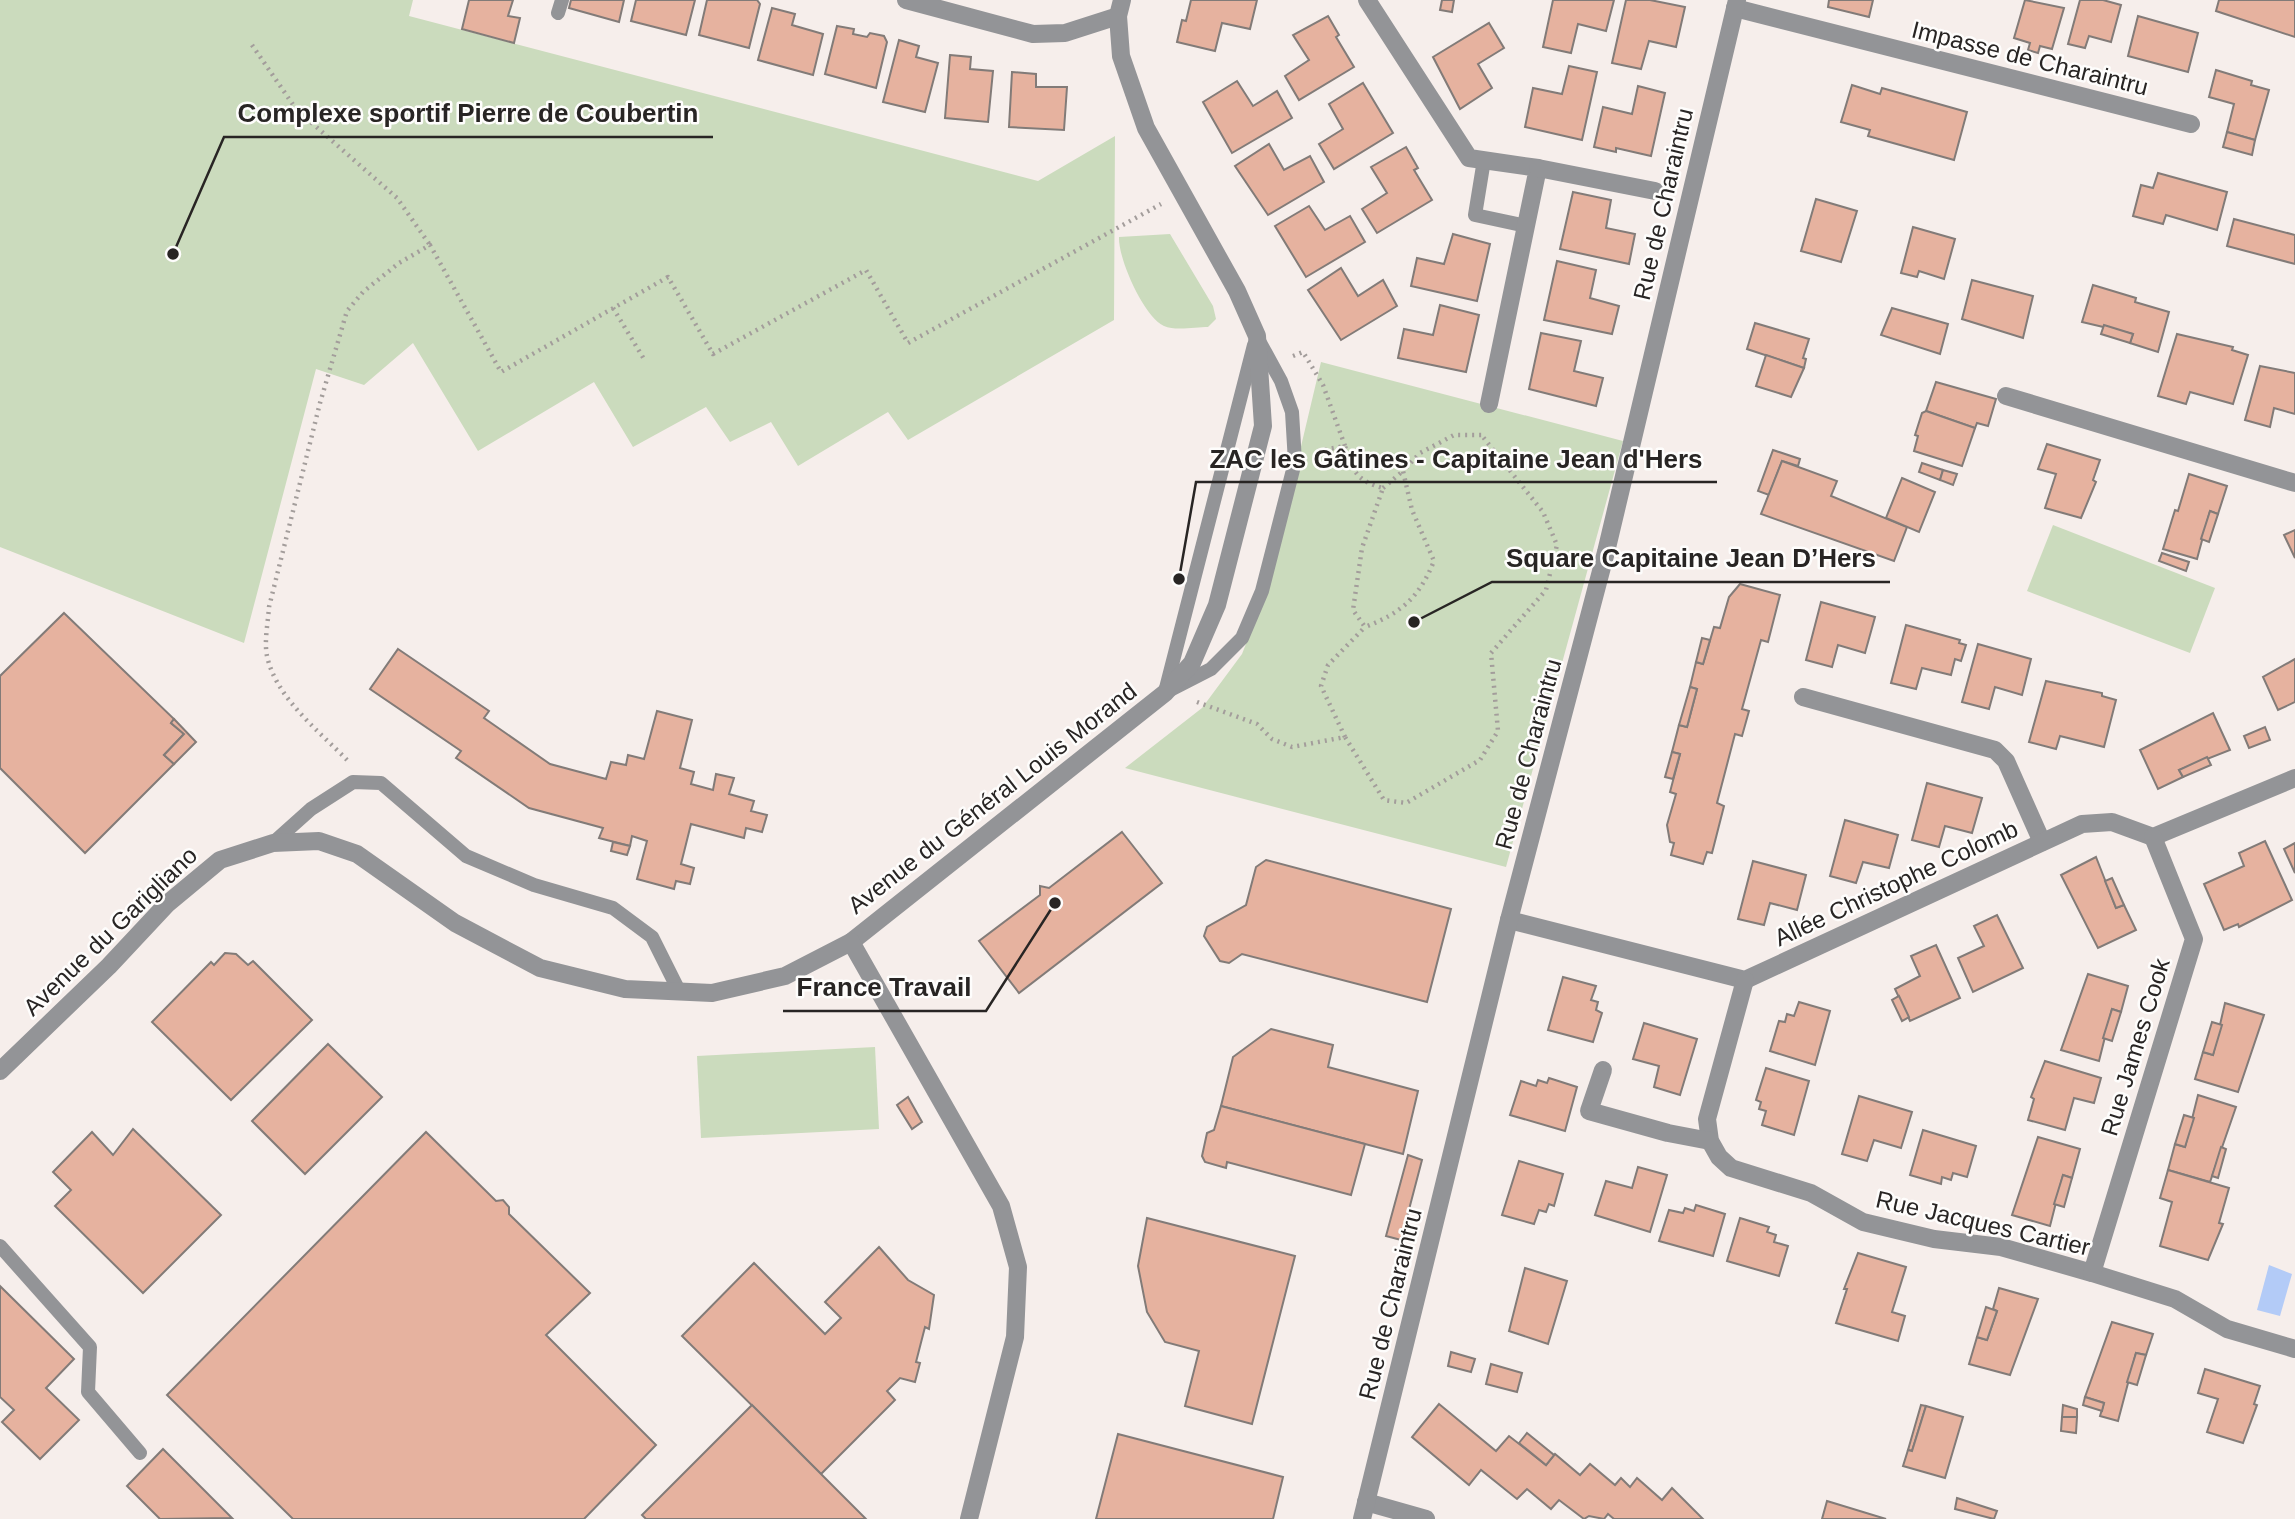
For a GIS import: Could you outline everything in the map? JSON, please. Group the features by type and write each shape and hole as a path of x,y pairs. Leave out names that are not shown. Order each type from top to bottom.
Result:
{"street":[{"path":"906,0 1033,34 1065,33 1120,8"},
{"path":"1367,0 1469,158 1538,168 1656,191"},
{"name":"Impasse de Charaintru","path":"1736,4 2191,124"},
{"name":"Rue de Charaintru","path":"1364,1511 1509,920 1606,552 1736,4"},
{"name":"Avenue du Général Louis Morand","path":"851,942 1165,693 1192,663 1206,636 1242,516 1263,426 1257,336 1237,291 1146,128 1132,95 1121,55 1120,8"},
{"path":"1489,404 1538,168"},
{"path":"2006,396 2295,483"},
{"path":"1803,697 1995,750 2006,761 2042,842"},
{"path":"2153,837 2295,778"},
{"name":"Allée Christophe Colomb","path":"1745,980 2082,824 2112,822 2153,837"},
{"name":"Rue James Cook","path":"2092,1273 2194,939 2153,837"},
{"name":"Avenue du Garigliano","path":"0,1071 177,895 220,860 273,843 319,841 357,854 455,923 540,968 625,989 712,993 785,976 851,942"},
{"path":"1509,920 1745,980 1707,1119 1710,1141 1668,1133 1589,1111 1602,1070"},
{"path":"851,942 1001,1206 1018,1268 1015,1337 968,1519"},
{"name":"Rue Jacques Cartier","path":"1710,1141 1719,1157 1731,1168 1811,1193 1863,1222 1934,1239 2001,1247 2092,1273 2175,1299 2227,1329 2295,1349"},
{"path":"1364,1511 1426,1519"}],"lane":[{"path":"1485,160 1475,215 1526,226"},
{"name":"Avenue du Général Louis Morand","path":"1165,693 1211,669 1242,638 1262,591 1295,453 1292,412 1257,336"},
{"name":"Avenue du Général Louis Morand","path":"1165,693 1257,336"},
{"path":"273,843 311,808 353,782 367,780 381,783 466,856 534,885 613,908 652,937 679,991"},
{"path":"0,1246 90,1347 88,1392 140,1454"}],"path":[{"path":"252,45 296,109 397,198 430,245 501,372 668,277 713,354 866,270 908,343 1182,193"},
{"path":"367,780 289,701 267,655 269,607 320,403 334,365 347,311 363,292 399,263 430,245"},
{"path":"613,308 644,359"},
{"path":"1271,363 1303,352 1323,385 1353,473 1363,482 1383,488"},
{"path":"1483,438 1489,404"},
{"path":"1365,627 1353,610 1362,548 1383,488 1420,453 1454,435 1483,438 1543,513 1557,545 1546,590 1491,653 1498,731 1480,760 1406,803 1384,800 1345,737 1321,686 1328,665 1365,627 1394,615 1424,586 1434,561 1412,510 1403,471"},
{"path":"1295,453 1345,446"},
{"path":"1165,693 1257,724 1272,739 1292,747 1345,737"}],"green space":[{"path":"0,0 413,0 409,16 1038,181 1115,136 1114,320 908,440 888,412 798,466 771,422 730,442 706,407 633,447 594,382 478,451 413,343 364,385 316,369 244,643 0,547"},
{"path":"1170,234 1213,306 1216,319 1208,327 1180,329 1164,326 1148,311 1128,272 1119,237"},
{"path":"1321,362 1623,441 1506,867 1125,768 1202,708 1242,654 1267,590"},
{"path":"2053,525 2215,588 2190,653 2027,591"},
{"path":"875,1047 879,1129 701,1138 697,1056"}],"water":[{"path":"2269,1265 2292,1274 2280,1316 2257,1310"}],"building":[{"path":"469,0 513,0 508,16 520,18 514,43 462,29"},
{"path":"571,0 624,0 619,22 569,8"},
{"path":"636,0 695,0 686,35 631,21"},
{"path":"707,0 757,0 760,4 749,48 699,35"},
{"path":"1191,0 1257,0 1250,29 1222,23 1215,51 1177,42 1182,20 1186,21"},
{"path":"1442,0 1454,0 1452,12 1440,10"},
{"path":"1553,0 1614,0 1606,31 1578,24 1571,53 1543,47"},
{"path":"1626,0 1650,0 1685,7 1676,47 1649,41 1641,69 1612,63"},
{"path":"1829,0 1873,0 1869,17 1828,7"},
{"path":"2025,0 2064,8 2052,49 2040,46 2038,53 2028,50 2030,43 2014,38"},
{"path":"2080,0 2103,0 2121,5 2111,42 2089,36 2085,48 2068,44"},
{"path":"2219,0 2295,0 2295,37 2216,11"},
{"path":"772,8 795,14 792,25 823,34 813,75 758,60"},
{"path":"1328,16 1339,35 1336,37 1354,67 1299,100 1285,76 1309,60 1293,35"},
{"path":"2138,16 2198,33 2188,72 2128,56"},
{"path":"1489,23 1504,48 1478,64 1492,88 1460,109 1433,57"},
{"path":"837,26 854,29 853,34 867,37 870,33 884,36 887,42 876,88 825,74"},
{"path":"899,40 919,46 916,57 938,63 925,112 883,102"},
{"path":"950,55 971,57 970,69 993,71 988,122 945,118"},
{"path":"1569,66 1597,72 1582,140 1525,127 1533,88 1562,94"},
{"path":"2216,70 2252,81 2251,85 2269,90 2255,140 2227,132 2234,104 2209,97"},
{"path":"1012,72 1036,74 1036,87 1067,87 1064,130 1009,127"},
{"path":"1237,81 1253,106 1277,91 1292,118 1232,153 1203,102"},
{"path":"1363,83 1393,133 1334,169 1319,144 1343,129 1329,104"},
{"path":"1852,85 1880,94 1882,88 1967,112 1954,160 1868,136 1870,130 1841,122"},
{"path":"1638,86 1665,93 1651,156 1616,148 1616,152 1594,147 1603,107 1632,114"},
{"path":"2227,132 2255,140 2252,155 2223,147"},
{"path":"1269,144 1284,170 1310,156 1324,182 1268,215 1235,166"},
{"path":"1406,147 1418,168 1414,170 1432,200 1377,233 1362,209 1387,193 1371,167"},
{"path":"2158,173 2227,192 2217,230 2166,215 2163,224 2133,216 2141,185 2153,188"},
{"path":"1573,192 1611,200 1606,228 1635,234 1629,264 1560,249"},
{"path":"1816,199 1857,211 1841,262 1801,251"},
{"path":"1309,206 1325,230 1350,216 1365,242 1306,277 1275,226"},
{"path":"2234,219 2295,235 2295,264 2227,246"},
{"path":"1913,227 1955,239 1944,279 1919,271 1917,277 1901,273"},
{"path":"1453,234 1490,244 1477,301 1411,286 1417,258 1444,264"},
{"path":"1557,261 1596,270 1590,298 1619,306 1612,334 1544,320"},
{"path":"1341,268 1358,296 1383,280 1397,306 1341,340 1308,290"},
{"path":"1972,280 2033,296 2023,338 1962,319"},
{"path":"2093,285 2136,298 2135,302 2169,312 2158,352 2130,343 2133,334 2082,322"},
{"path":"1440,305 1479,315 1466,372 1398,358 1404,329 1433,335"},
{"path":"1892,308 1948,324 1940,354 1881,335"},
{"path":"1755,323 1809,339 1803,358 1806,359 1804,368 1747,349"},
{"path":"2104,325 2133,334 2130,343 2101,334"},
{"path":"1541,333 1581,341 1574,371 1603,378 1596,406 1529,389"},
{"path":"2177,334 2233,347 2232,350 2248,355 2233,404 2190,392 2186,404 2158,396"},
{"path":"1766,355 1804,368 1791,397 1756,386"},
{"path":"2260,366 2295,373 2295,414 2274,408 2270,427 2245,420"},
{"path":"1936,382 1996,399 1988,426 1977,423 1975,428 1926,411"},
{"path":"1926,411 1975,428 1962,466 1914,451 1918,436 1915,435 1922,413"},
{"path":"2047,444 2100,460 2093,480 2096,482 2081,518 2045,508 2056,474 2038,469"},
{"path":"1773,450 1800,459 1798,466 1782,461 1769,495 1758,491"},
{"path":"1782,461 1837,481 1831,496 1907,527 1894,561 1761,514"},
{"path":"1922,463 1943,470 1940,480 1919,472"},
{"path":"1943,470 1957,474 1953,485 1940,480"},
{"path":"2189,474 2227,486 2218,514 2210,511 2197,559 2163,549"},
{"path":"1902,478 1935,492 1919,532 1886,518"},
{"path":"2210,511 2218,514 2209,542 2201,539"},
{"path":"2295,530 2295,558 2284,535"},
{"path":"2162,553 2189,562 2186,571 2159,561"},
{"path":"1740,584 1780,595 1768,642 1761,640 1742,709 1749,711 1742,736 1735,734 1717,803 1724,806 1712,853 1707,852 1703,864 1671,855 1674,843 1670,842 1667,825 1676,794 1670,792 1680,754 1672,752 1679,725 1687,727 1697,689 1690,687 1696,662 1703,664 1714,627 1720,628 1729,597"},
{"path":"1821,602 1875,617 1865,653 1838,645 1832,667 1806,660"},
{"path":"64,613 174,719 171,723 184,734 164,755 174,764 85,853 0,768 0,676"},
{"path":"1906,625 1960,640 1959,643 1966,645 1961,661 1955,659 1951,675 1922,668 1916,689 1891,683"},
{"path":"1702,638 1710,640 1703,664 1696,662"},
{"path":"1978,644 2031,659 2022,695 1995,687 1989,709 1962,702"},
{"path":"398,649 489,711 484,718 550,764 606,779 611,762 626,765 628,755 644,759 657,711 692,720 680,768 694,772 691,784 713,790 716,774 734,778 729,794 754,801 751,811 767,815 762,832 746,828 744,838 691,824 681,864 694,868 690,884 676,881 674,889 637,879 647,841 632,836 630,846 599,838 603,828 529,808 456,758 461,751 370,689"},
{"path":"2295,659 2295,702 2278,710 2263,677"},
{"path":"2046,681 2102,693 2102,696 2116,700 2104,747 2060,736 2056,749 2029,742"},
{"path":"1690,687 1697,689 1687,727 1679,725"},
{"path":"2213,713 2230,750 2179,770 2183,777 2158,789 2140,750"},
{"path":"174,719 196,742 174,764 164,755 184,734 171,723"},
{"path":"2265,727 2270,740 2249,748 2244,736"},
{"path":"1672,752 1680,754 1673,779 1665,777"},
{"path":"2207,757 2211,765 2183,777 2179,770"},
{"path":"1927,783 1982,798 1972,833 1945,826 1939,847 1912,840"},
{"path":"1845,820 1898,835 1889,868 1863,862 1856,883 1830,876"},
{"path":"1122,832 1162,883 1019,993 979,941 1040,895 1040,886 1049,888"},
{"path":"2265,841 2292,900 2239,927 2238,924 2224,930 2204,884 2244,866 2239,853"},
{"path":"613,842 630,846 627,855 611,851"},
{"path":"2295,843 2295,873 2284,849"},
{"path":"2096,857 2116,908 2124,905 2136,930 2098,948 2061,875"},
{"path":"1266,860 1451,909 1427,1002 1242,954 1229,963 1220,961 1204,936 1207,927 1246,905 1256,867"},
{"path":"1753,861 1806,875 1797,910 1770,903 1764,925 1738,919"},
{"path":"2112,878 2124,905 2116,908 2105,881"},
{"path":"1997,915 2023,968 1973,992 1958,958 1984,946 1974,926"},
{"path":"1936,945 1960,998 1910,1021 1895,989 1920,976 1911,956"},
{"path":"225,953 236,954 248,965 253,961 312,1020 231,1100 152,1022 211,962 214,965"},
{"path":"2088,974 2128,986 2121,1012 2112,1009 2099,1061 2061,1050"},
{"path":"1563,977 1596,986 1591,1000 1598,1002 1596,1010 1602,1013 1593,1042 1548,1030"},
{"path":"1899,996 1909,1017 1902,1021 1892,1000"},
{"path":"1799,1002 1830,1011 1815,1065 1770,1051 1779,1021 1785,1022 1787,1014 1794,1016"},
{"path":"2225,1003 2264,1015 2238,1092 2195,1079 2203,1052 2213,1055"},
{"path":"2112,1009 2121,1012 2112,1041 2103,1038"},
{"path":"2212,1022 2222,1025 2213,1055 2203,1052"},
{"path":"1644,1023 1697,1039 1680,1095 1654,1087 1659,1066 1633,1059"},
{"path":"1271,1029 1333,1045 1328,1067 1418,1091 1403,1154 1221,1106 1233,1057"},
{"path":"328,1044 382,1097 305,1174 252,1121"},
{"path":"2045,1061 2101,1078 2094,1103 2074,1098 2065,1130 2028,1120 2034,1099 2031,1097"},
{"path":"1766,1068 1809,1081 1794,1135 1762,1125 1766,1111 1759,1109 1761,1102 1756,1100"},
{"path":"1549,1078 1577,1087 1565,1131 1510,1115 1521,1081 1536,1086 1538,1080 1547,1083"},
{"path":"2198,1095 2236,1107 2210,1182 2168,1170 2175,1144 2185,1147"},
{"path":"1859,1096 1912,1112 1901,1148 1874,1140 1867,1161 1842,1154"},
{"path":"908,1097 922,1122 912,1129 897,1105"},
{"path":"1221,1106 1365,1144 1351,1195 1227,1162 1226,1168 1205,1162 1202,1156 1207,1133 1214,1130"},
{"path":"2184,1115 2194,1118 2185,1147 2175,1144"},
{"path":"133,1129 221,1215 143,1293 55,1206 71,1190 53,1172 92,1132 113,1155"},
{"path":"1923,1130 1976,1146 1967,1177 1953,1173 1951,1180 1942,1177 1941,1184 1910,1175"},
{"path":"426,1132 496,1201 503,1200 509,1207 509,1214 590,1293 546,1335 656,1445 584,1519 293,1519 167,1395"},
{"path":"2038,1137 2080,1149 2072,1178 2063,1175 2050,1226 2012,1215"},
{"path":"2221,1147 2226,1149 2218,1178 2212,1176"},
{"path":"1408,1155 1422,1160 1401,1240 1386,1236"},
{"path":"1519,1161 1563,1174 1554,1206 1549,1204 1546,1212 1539,1210 1534,1224 1502,1215"},
{"path":"1638,1167 1667,1175 1650,1232 1595,1215 1606,1181 1632,1188"},
{"path":"2168,1170 2229,1188 2219,1223 2223,1224 2208,1260 2160,1246 2172,1202 2160,1198"},
{"path":"2063,1175 2072,1178 2064,1207 2054,1204"},
{"path":"1696,1205 1725,1214 1713,1256 1659,1241 1669,1210 1683,1213 1685,1208 1694,1211"},
{"path":"1147,1218 1295,1256 1252,1424 1185,1406 1199,1351 1165,1342 1147,1312 1138,1266"},
{"path":"1740,1218 1769,1227 1767,1232 1776,1235 1774,1242 1788,1246 1779,1276 1727,1261"},
{"path":"879,1247 908,1280 934,1295 929,1329 925,1327 916,1362 920,1363 915,1382 900,1378 887,1391 895,1400 821,1474 682,1336 754,1263 825,1334 841,1318 825,1302"},
{"path":"1858,1253 1906,1267 1892,1312 1905,1316 1898,1341 1836,1323 1847,1289 1844,1289"},
{"path":"1525,1268 1567,1281 1548,1344 1509,1331"},
{"path":"0,1286 74,1359 46,1388 79,1420 40,1459 2,1422 14,1410 0,1397"},
{"path":"1999,1288 2038,1299 2010,1375 1969,1364 1977,1337 1987,1340 1997,1311 1993,1309"},
{"path":"1986,1307 1997,1311 1987,1340 1977,1337"},
{"path":"2112,1322 2153,1334 2146,1355 2136,1353 2118,1421 2100,1416 2104,1403 2085,1397"},
{"path":"1451,1352 1475,1359 1471,1372 1448,1366"},
{"path":"2136,1353 2146,1355 2137,1385 2127,1382"},
{"path":"1491,1364 1522,1373 1517,1392 1486,1384"},
{"path":"2205,1369 2260,1386 2254,1404 2257,1405 2243,1443 2207,1432 2218,1399 2198,1393"},
{"path":"2085,1397 2104,1403 2102,1411 2083,1405"},
{"path":"1439,1404 1496,1451 1509,1436 1546,1465 1555,1454 1580,1475 1590,1464 1615,1485 1621,1478 1630,1487 1637,1478 1662,1500 1672,1488 1703,1519 1614,1519 1608,1514 1604,1519 1589,1516 1584,1519 1559,1500 1551,1509 1527,1489 1517,1499 1481,1470 1469,1485 1412,1437"},
{"path":"752,1405 866,1519 646,1519 642,1515"},
{"path":"1921,1405 1926,1406 1912,1451 1908,1450"},
{"path":"2063,1405 2077,1409 2077,1417 2062,1417"},
{"path":"1926,1406 1963,1417 1945,1478 1903,1466 1908,1450 1912,1451"},
{"path":"2062,1417 2077,1417 2076,1433 2061,1431"},
{"path":"1527,1433 1554,1455 1546,1465 1519,1443"},
{"path":"1118,1434 1283,1477 1273,1519 1096,1519"},
{"path":"163,1449 232,1518 160,1519 127,1486"},
{"path":"1957,1498 1997,1511 1994,1519 1955,1509"},
{"path":"1827,1501 1886,1519 1822,1519"}],"place":[{"name":"Complexe sportif Pierre de Coubertin","path":"173,254"},
{"name":"ZAC les Gâtines - Capitaine Jean d'Hers","path":"1179,579"},
{"name":"Square Capitaine Jean D’Hers","path":"1414,622"},
{"name":"France Travail","path":"1055,903"}]}
